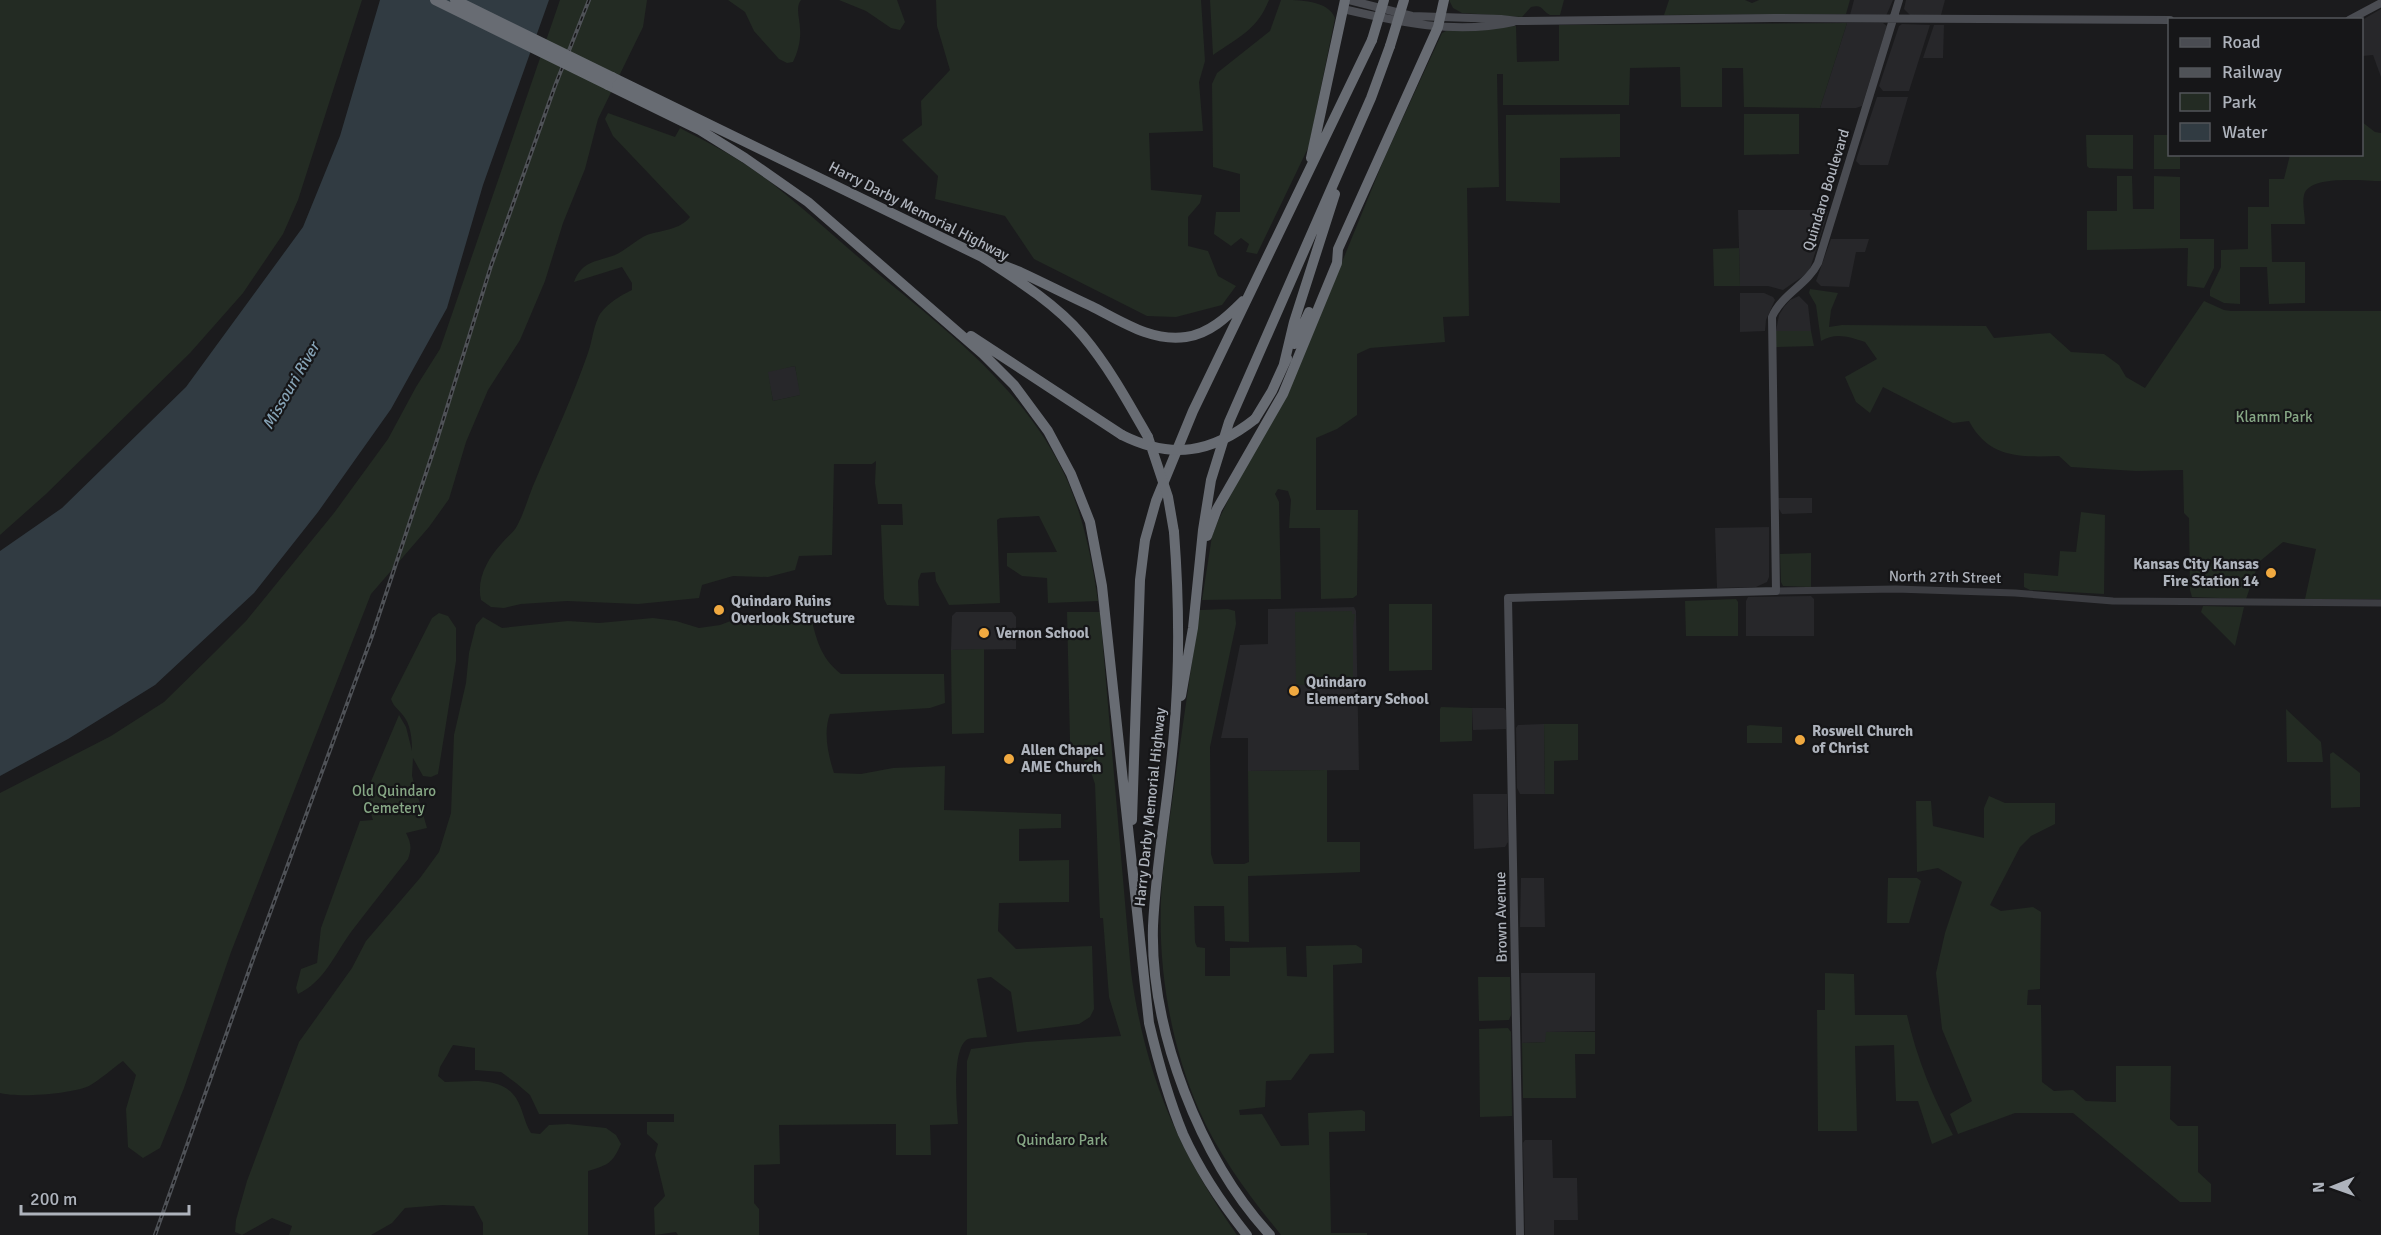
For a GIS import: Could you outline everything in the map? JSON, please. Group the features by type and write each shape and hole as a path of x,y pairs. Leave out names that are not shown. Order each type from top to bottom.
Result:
{"highway":[{"name":"Harry Darby Memorial Highway","path":"435,0 982,257 1015,279 1082,335 1119,386 1148,437 1168,497 1174,532 1178,582 1174,732 1156,880 1153,929 1156,978 1168,1044 1193,1113 1224,1173 1270,1235"},
{"name":"Harry Darby Memorial Highway","path":"455,0 700,130 808,202 983,354 1014,385 1048,431 1071,474 1090,522 1102,586 1149,1023 1162,1077 1184,1135 1232,1216 1247,1235"},
{"path":"1130,856 1140,580 1145,540 1156,501 1193,411 1372,40 1384,0"},
{"path":"1174,732 1193,628 1211,480 1229,422 1353,139 1390,46 1404,0"},
{"path":"941,317 1122,435 1142,445 1165,450 1195,449 1213,445 1230,437 1255,419 1272,391 1440,22 1444,0"},
{"path":"1308,175 1346,3"},
{"path":"1284,364 1294,322 1353,139"},
{"path":"1201,550 1217,509 1282,394 1337,263 1338,249"},
{"path":"982,257 1020,272 1142,332 1165,338 1188,337 1205,331 1224,321 1250,294"}],"main road":[{"name":"Quindaro Boulevard","path":"1776,591 1772,317 1776,308 1807,279 1818,263 1899,0"},
{"path":"1346,3 1415,25 1440,22 1499,25 1518,21 2168,20"},
{"path":"2353,18 2381,3"},
{"name":"North 27th Street","path":"1508,598 1776,591"},
{"name":"Brown Avenue","path":"1508,598 1520,1235"}],"street":[{"name":"North 27th Street","path":"1776,591 1896,589 2015,592 2113,601 2381,603"}],"shaded area":[{"path":"1854,0 1893,0 1886,16 1850,15"},
{"path":"1906,0 1945,0 1941,15 1910,15 1904,9"},
{"path":"2381,9 2381,77 2373,55 2363,56 2363,19"},
{"path":"1847,23 1883,23 1887,26 1862,106 1820,108"},
{"path":"1902,24 1930,25 1909,91 1883,91 1879,86 1899,26"},
{"path":"1934,25 1944,25 1943,58 1923,58"},
{"path":"1877,97 1908,97 1888,165 1860,165 1856,161"},
{"path":"1738,210 1822,210 1828,212 1809,272 1783,290 1768,286 1740,286"},
{"path":"1831,239 1869,239 1865,252 1856,252 1849,287 1821,286 1816,281"},
{"path":"1740,293 1764,293 1775,300 1766,320 1765,331 1740,332"},
{"path":"1799,296 1808,305 1811,331 1776,331 1779,315 1784,307 1790,300"},
{"path":"795,366 801,395 773,401 767,371"},
{"path":"1778,498 1812,498 1812,513 1782,514"},
{"path":"1769,527 1769,577 1767,582 1756,587 1717,588 1715,528"},
{"path":"1811,596 1814,599 1814,636 1746,636 1748,597"},
{"name":"Quindaro Elementary School","path":"1354,607 1356,611 1359,770 1248,771 1248,738 1221,738 1240,645 1268,644 1268,609"},
{"name":"Vernon School","path":"956,612 1012,612 1016,617 1016,649 951,650 952,616"},
{"path":"1472,708 1504,708 1506,710 1506,729 1473,730"},
{"path":"1544,724 1545,794 1520,794 1517,788 1516,728 1518,725"},
{"path":"1473,794 1507,794 1508,842 1505,847 1474,849"},
{"path":"1521,878 1544,878 1545,927 1520,927"},
{"path":"1521,973 1595,973 1595,1031 1546,1032 1546,1042 1522,1043"},
{"path":"1525,1140 1552,1140 1553,1178 1577,1178 1578,1220 1554,1220 1554,1235 1525,1235 1523,1143"}],"green space":[{"path":"0,0 362,0 298,200 283,234 243,293 190,353 46,494 0,535"},
{"path":"560,0 647,0 643,27 598,119 585,169 563,223 545,281 520,340 488,390 466,442 449,499 429,527 371,594 231,952 184,1088 160,1148 143,1158 128,1147 126,1109 136,1075 123,1061 89,1086 81,1089 32,1095 0,1093 0,793 111,736 164,702 246,621 334,513 388,439 440,349"},
{"path":"728,0 801,0 798,10 800,42 793,62 787,63 779,59 754,31 745,12"},
{"path":"839,0 897,0 905,22 900,30 891,28 866,11"},
{"path":"936,0 1201,0 1205,61 1199,82 1203,131 1149,133 1151,190 1202,195 1200,203 1188,217 1188,246 1208,251 1218,276 1236,286 1222,305 1176,317 1147,316 1034,259 1005,216 935,199 938,176 902,140 922,125 921,101 950,70 937,26"},
{"path":"1210,0 1269,0 1253,26 1213,55"},
{"path":"1281,0 1320,4 1335,18 1309,146 1257,254 1246,252 1249,244 1241,238 1231,246 1214,234 1216,212 1240,212 1240,174 1213,167 1212,84 1217,73 1270,31"},
{"path":"1449,0 1564,0 1560,15 1550,15 1535,6 1531,7 1522,17 1462,13 1453,8"},
{"path":"1669,0 1745,0 1752,3 1759,0 1850,0 1846,14 1664,15"},
{"path":"1847,23 1820,108 1744,107 1743,68 1722,68 1722,107 1681,107 1680,67 1630,68 1629,105 1503,105 1503,74 1497,74 1499,187 1467,188 1469,316 1443,317 1445,342 1370,348 1357,354 1357,415 1337,429 1316,438 1316,510 1358,510 1357,595 1353,598 1321,599 1320,528 1289,528 1291,500 1288,491 1278,489 1275,494 1279,502 1281,599 1202,600 1212,536 1218,521 1329,294 1384,159 1442,33 1448,30 1516,26 1517,62 1559,61 1559,25"},
{"path":"608,113 675,137 680,128 746,165 796,203 979,360 1029,417 1050,448 1068,482 1087,540 1098,601 1048,603 1047,578 1022,576 1007,566 1007,553 1057,552 1039,516 997,520 1000,603 949,605 936,581 935,572 921,573 918,581 919,606 887,605 884,599 881,525 903,525 902,504 878,504 875,483 876,461 872,464 834,464 832,555 799,556 795,570 768,577 733,576 702,585 699,598 638,604 567,601 521,604 504,608 491,607 481,600 480,584 484,569 492,555 520,520 576,385 598,318 608,305 632,290 632,283 622,267 574,282 577,275 590,263 615,255 647,235 681,225 690,217 613,136 605,119","holes":["795,366 800,395 773,401 768,372"]},
{"path":"1620,114 1620,157 1560,158 1560,203 1506,201 1506,115"},
{"path":"1744,114 1799,114 1799,154 1744,155"},
{"path":"2363,123 2375,132 2381,133 2381,181 2338,180 2316,184 2308,188 2304,195 2305,224 2271,224 2272,262 2305,262 2305,303 2269,304 2267,267 2240,267 2240,304 2224,303 2210,296 2210,290 2221,267 2221,250 2248,249 2248,207 2269,207 2269,179 2284,179 2290,156 2363,156"},
{"path":"2086,135 2133,135 2133,169 2089,168 2087,166"},
{"path":"2154,135 2168,135 2168,156 2180,156 2180,169 2154,169"},
{"path":"2117,176 2132,176 2133,209 2154,209 2154,176 2180,177 2180,239 2214,239 2214,268 2204,288 2187,286 2188,248 2087,250 2087,211 2117,211"},
{"path":"1739,248 1740,286 1714,286 1713,249"},
{"name":"Klamm Park","path":"1810,289 1838,293 1831,310 1829,327 1842,325 1986,326 1994,338 2050,333 2071,352 2104,354 2119,365 2126,377 2145,388 2204,301 2231,311 2381,311 2381,599 2305,599 2316,549 2283,542 2259,562 2246,599 2192,597 2189,518 2184,513 2183,470 2136,471 2071,467 2059,456 2007,453 1986,443 1969,421 1953,423 1883,387 1870,413 1856,402 1845,377 1877,359 1865,342 1837,336 1821,341 1816,305 1809,293"},
{"path":"1776,331 1811,331 1814,346 1776,347"},
{"path":"2081,512 2105,515 2104,594 2030,590 2024,587 2024,573 2058,576 2060,551 2076,552"},
{"path":"1811,553 1811,587 1783,586 1780,554"},
{"path":"1736,599 1738,602 1738,636 1686,636 1685,601"},
{"path":"1389,604 1432,604 1432,670 1389,671"},
{"path":"2203,606 2244,607 2235,646 2201,612"},
{"path":"1200,610 1235,611 1236,624 1210,747 1211,854 1214,864 1249,862 1248,771 1327,770 1327,842 1360,842 1360,872 1248,876 1249,942 1225,941 1224,906 1194,906 1195,942 1197,947 1205,948 1205,976 1230,976 1230,948 1286,947 1287,976 1307,977 1306,946 1356,945 1362,949 1362,963 1333,965 1334,1053 1310,1054 1291,1080 1266,1081 1265,1107 1239,1110 1240,1115 1262,1114 1281,1146 1309,1145 1308,1113 1362,1110 1365,1112 1365,1131 1329,1132 1331,1233 1367,1233 1367,1235 1281,1235 1236,1176 1207,1127 1188,1082 1171,1023 1162,962 1161,932 1161,901 1167,837"},
{"path":"1352,611 1352,614 1355,614 1353,677 1346,684 1296,685 1295,612"},
{"name":"Quindaro Park","path":"1067,612 1100,612 1131,972 1145,1045 1155,1078 1181,1142 1216,1204 1237,1235 967,1235 967,1061 971,1049 1026,1042 1121,1036 1109,997 1103,918 1100,918 1095,784 1090,769 1070,741"},
{"name":"Old Quindaro Cemetery","path":"439,613 448,616 456,628 456,661 438,774 431,777 423,776 413,758 412,776 427,828 406,833 410,846 408,859 351,932 322,975 298,994 296,988 301,969 317,963 321,928 360,821 373,820 369,808 369,786 399,715 406,727 412,751 407,722 391,699 432,618"},
{"path":"483,617 502,628 568,621 599,623 653,618 676,621 699,628 720,625 736,619 794,617 812,621 822,650 841,674 944,674 945,703 930,708 830,714 827,744 834,773 861,774 893,768 945,766 944,810 1061,814 1061,828 1019,829 1019,861 1069,860 1069,902 999,903 998,931 1016,949 1092,946 1094,1009 1090,1017 1079,1024 1017,1032 1011,992 991,977 977,979 987,1037 968,1039 959,1053 956,1078 958,1124 930,1125 931,1155 896,1155 896,1124 779,1125 780,1164 754,1165 754,1203 759,1209 759,1235 678,1235 676,1232 655,1235 654,1208 665,1196 655,1155 658,1144 647,1134 647,1122 674,1122 674,1114 539,1114 530,1095 501,1072 475,1070 475,1048 453,1045 440,1067 438,1076 445,1082 484,1081 502,1086 516,1098 531,1133 540,1134 549,1125 568,1124 606,1128 616,1135 621,1144 612,1160 588,1171 588,1235 483,1235 483,1223 474,1206 442,1205 405,1208 392,1223 371,1235 289,1235 292,1226 272,1218 242,1235 235,1232 247,1181 299,1042 352,968 366,941 439,852 451,813 454,735 466,683 469,653 476,625"},
{"path":"984,649 984,733 952,734 951,650"},
{"path":"1441,707 1472,708 1472,741 1440,742"},
{"path":"2286,709 2321,742 2323,762 2287,762"},
{"path":"1544,724 1578,724 1578,760 1554,761 1554,794 1545,794"},
{"path":"1747,726 1782,727 1782,743 1747,743"},
{"path":"2333,752 2360,773 2360,807 2331,808 2330,754"},
{"path":"1989,796 2005,803 2055,803 2055,824 2031,836 2020,847 1990,905 2001,911 2033,907 2041,912 2040,989 2028,990 2027,1005 2041,1005 2042,1082 2054,1091 2073,1090 2086,1101 2116,1102 2116,1066 2171,1066 2170,1119 2178,1126 2198,1126 2198,1172 2211,1184 2211,1202 2180,1202 2073,1113 2015,1113 1958,1134 1950,1114 1972,1101 1942,1029 1936,973 1945,933 1962,882 1938,868 1917,872 1916,801 1931,801 1933,826 1984,838 1984,808"},
{"path":"1888,878 1917,878 1921,881 1909,923 1887,923"},
{"path":"1825,973 1854,974 1855,1015 1907,1015 1915,1047 1926,1076 1953,1135 1932,1144 1918,1101 1896,1101 1894,1045 1855,1046 1857,1131 1818,1131 1817,1010 1825,1010"},
{"path":"1478,977 1510,977 1511,1015 1509,1020 1479,1021"},
{"path":"1508,1028 1511,1032 1512,1116 1480,1117 1479,1029"},
{"path":"1546,1032 1595,1032 1595,1054 1575,1054 1576,1098 1523,1098 1522,1043 1545,1042"}],"water":[{"name":"Missouri River","path":"380,0 549,0 483,185 447,308 391,409 318,512 254,593 155,685 68,739 0,776 0,551 62,508 186,387 303,227 340,136"}],"railway":[{"path":"155,1235 372,636 436,443 491,266 555,86 589,0"}],"place":[{"name":"Kansas City Kansas Fire Station 14","path":"2271,573"},
{"name":"Quindaro Ruins Overlook Structure","path":"719,610"},
{"name":"Vernon School","path":"984,633"},
{"name":"Quindaro Elementary School","path":"1294,691"},
{"name":"Roswell Church of Christ","path":"1800,740"},
{"name":"Allen Chapel AME Church","path":"1009,759"}]}
